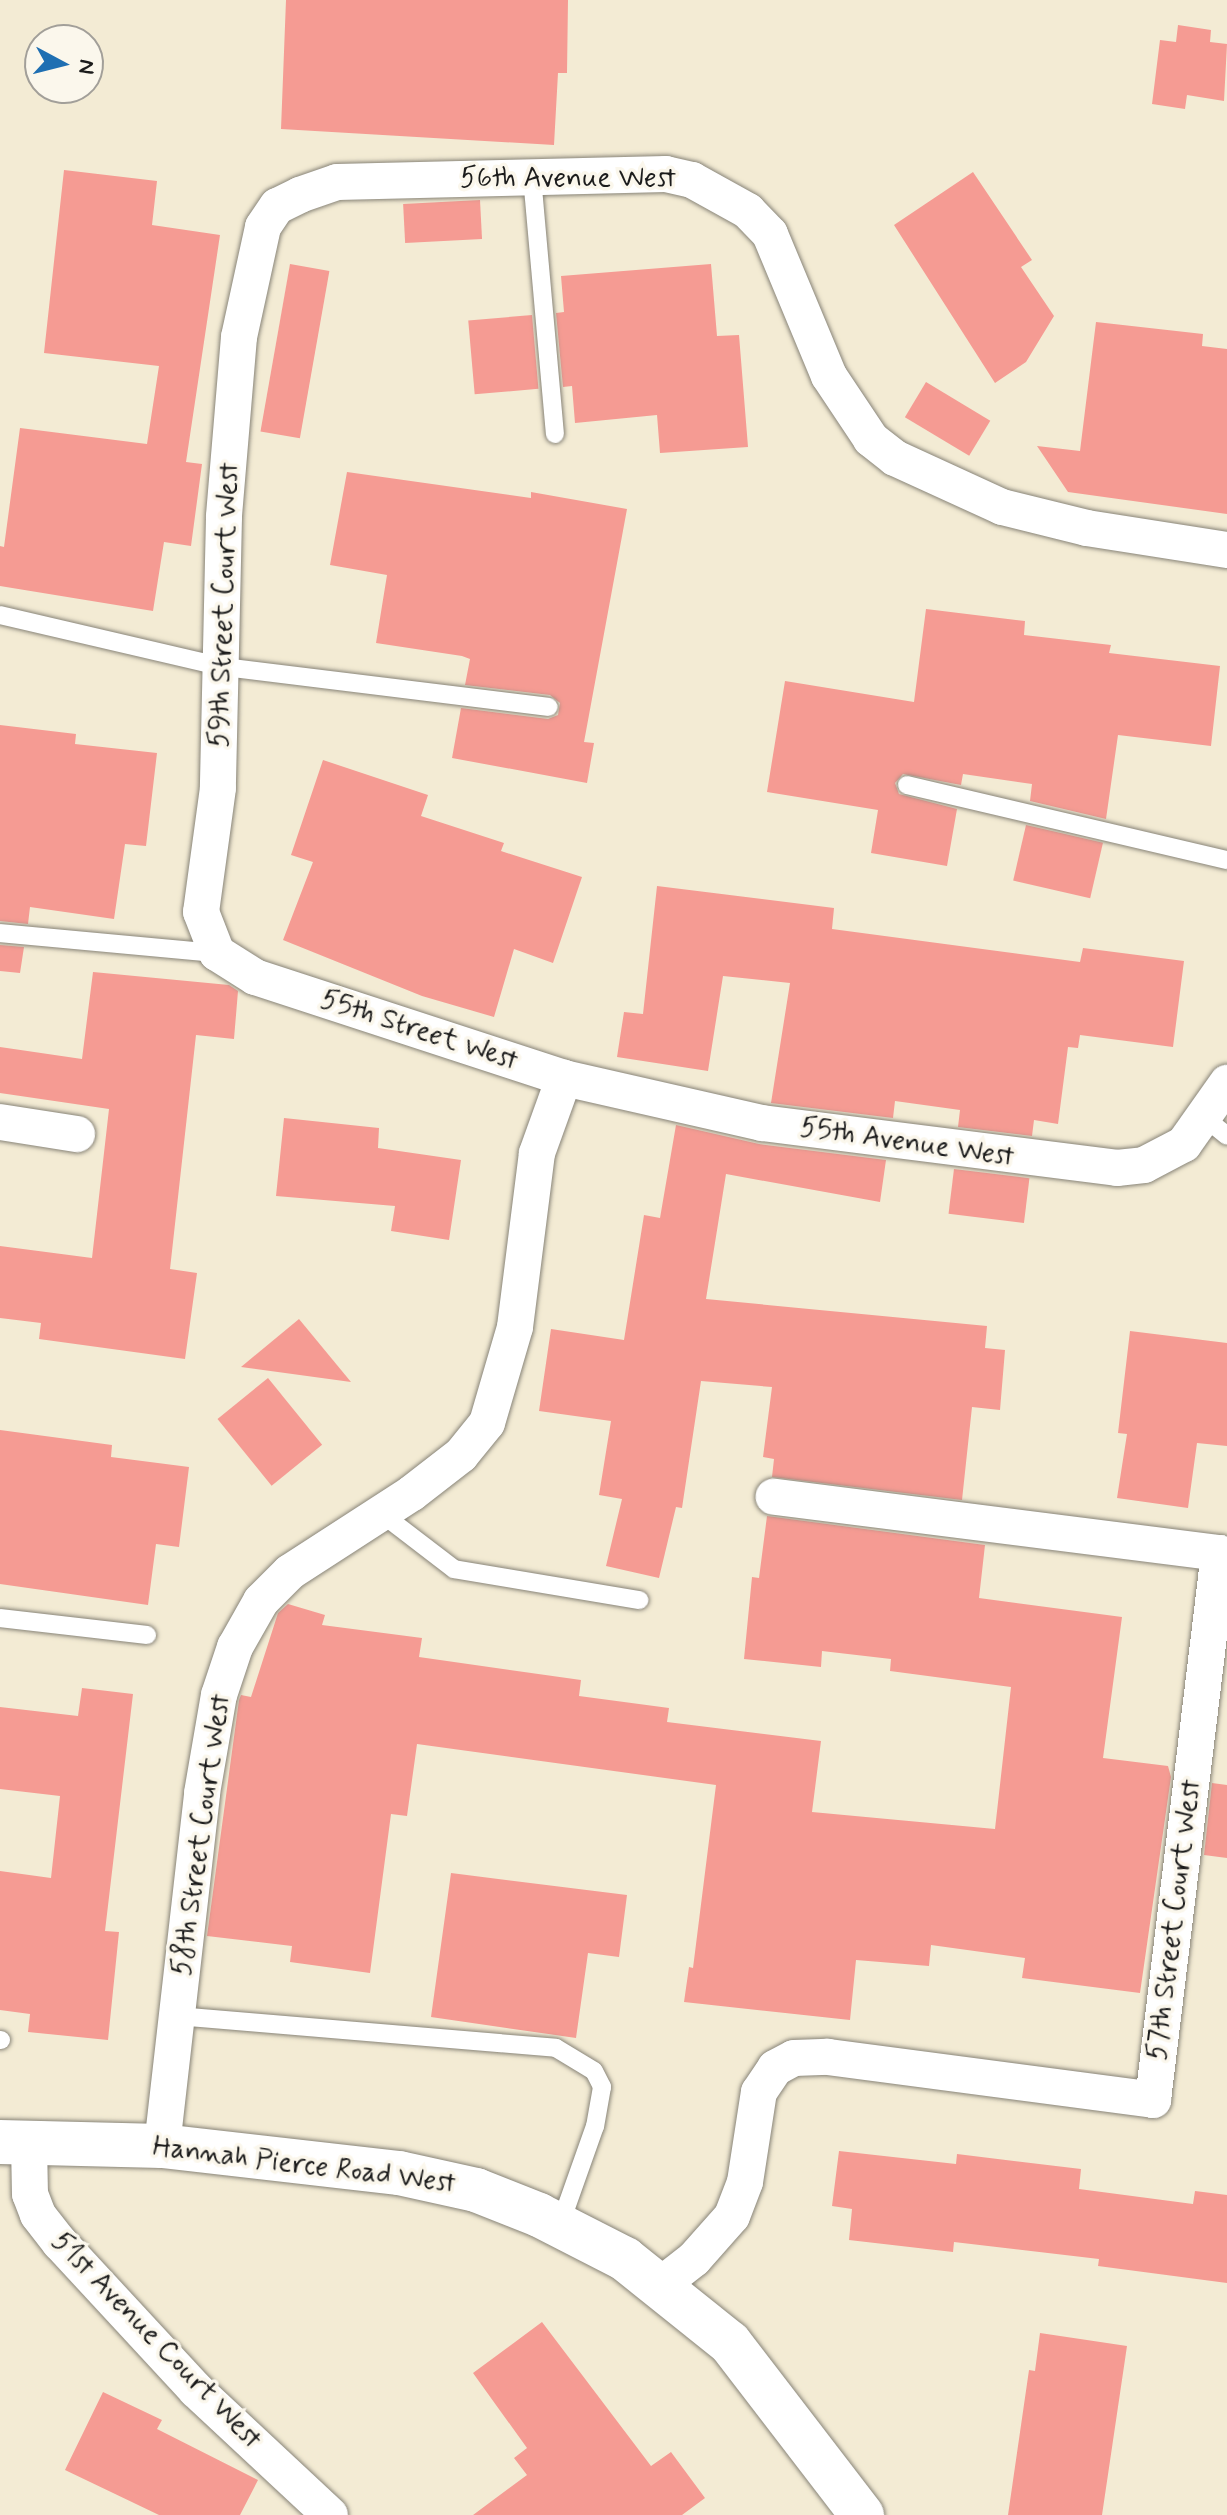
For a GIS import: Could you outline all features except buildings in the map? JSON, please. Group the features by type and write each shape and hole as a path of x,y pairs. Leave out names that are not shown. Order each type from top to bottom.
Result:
{"street":[{"name":"56th Avenue West","path":"255,254 263,227 277,206 337,182 666,174 692,180 748,211 770,234 829,376 871,439 895,458 1002,507 1087,528 1227,550"},
{"name":"59th Street Court West","path":"217,953 201,912 218,788 224,667 224,517 239,337 255,254"},
{"name":"55th Street West","path":"217,953 255,977 564,1078 628,1095"},
{"name":"58th Street Court West","path":"162,2146 202,1793 219,1695 235,1647 261,1601 290,1572 381,1513 461,1455 487,1423 515,1327 537,1153 564,1078"},
{"path":"1205,1133 1227,1083"},
{"name":"55th Avenue West","path":"628,1095 762,1123 1064,1165 1144,1165 1205,1133"},
{"path":"0,1122 77,1134"},
{"name":"57th Street Court West","path":"662,2284 694,2259 732,2216 745,2182 759,2092 775,2068 794,2058 828,2057 1153,2100 1219,1553 774,1497"},
{"name":"Hannah Pierce Road West","path":"14,2142 162,2146 449,2182 560,2225 662,2284 757,2374 862,2515"},
{"name":"51st Avenue Court West","path":"14,2142 38,2215 60,2243 196,2390 330,2515"}],"lane":[{"path":"532,177 555,434"},
{"path":"0,615 224,667 549,707"},
{"path":"907,785 1227,860"},
{"path":"0,933 217,953"},
{"path":"381,1513 454,1569 639,1600"},
{"path":"0,1618 147,1635"},
{"path":"177,2016 556,2048 594,2071 602,2087 595,2126 560,2225"}]}
